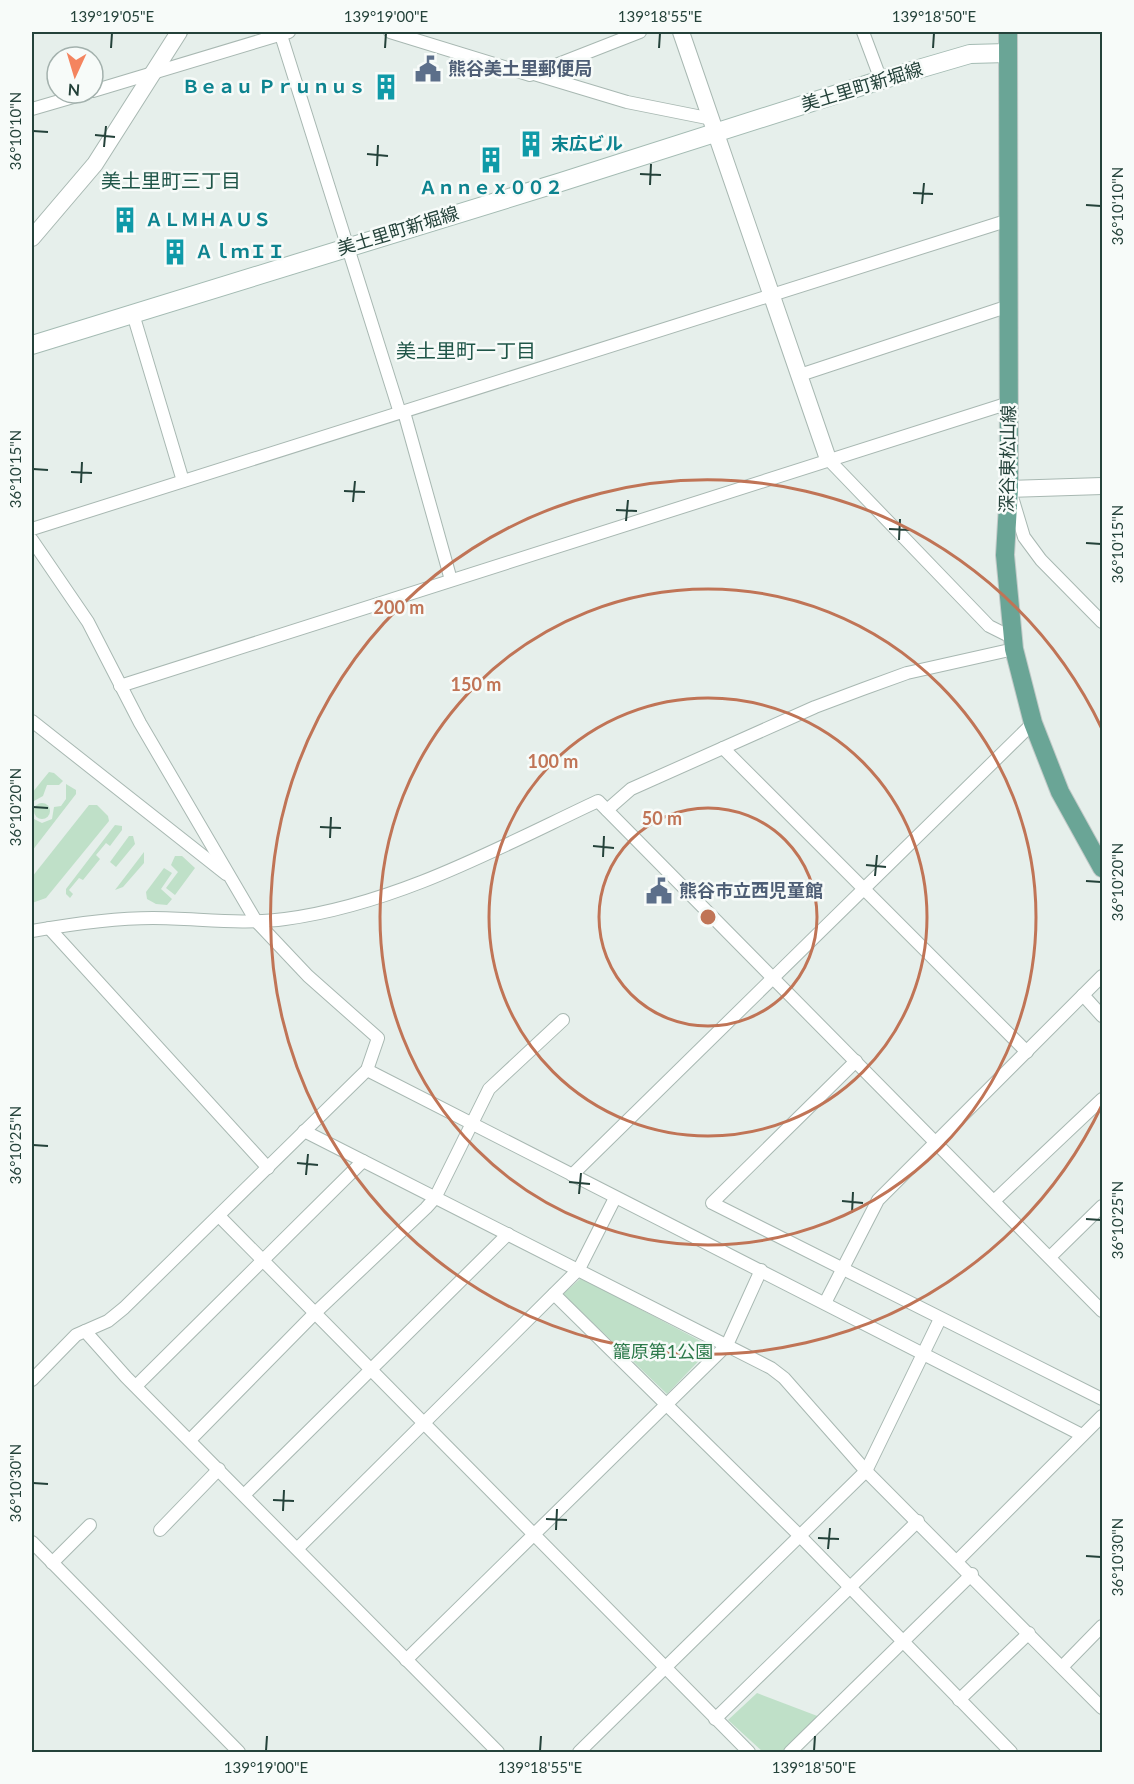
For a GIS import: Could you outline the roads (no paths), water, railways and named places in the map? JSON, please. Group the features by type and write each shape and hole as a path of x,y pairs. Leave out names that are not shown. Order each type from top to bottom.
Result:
{"main road":[{"name":"深谷東松山線","path":"1008,32 1009,489 1005,555 1014,644 1032,723 1060,792 1102,868"},
{"name":"美土里町新堀線","path":"32,345 349,246 714,126 970,54 1007,53"}],"street":[{"path":"32,238 95,164 178,32"},
{"path":"105,88 152,75 283,32 452,580"},
{"path":"390,32 530,75 640,32"},
{"path":"681,32 828,459 989,626 1014,644"},
{"path":"863,32 881,80"},
{"path":"534,74 714,126"},
{"path":"32,529 772,293 1009,220"},
{"path":"800,375 1009,306"},
{"path":"133,314 183,481"},
{"path":"120,686 1009,403"},
{"path":"1102,486 1009,489 1024,537 1041,560 1102,622"},
{"path":"32,540 88,622 120,686 256,921 308,976 378,1038 367,1070 268,1168 124,1308 108,1321 76,1335 32,1380"},
{"path":"607,810 631,789 815,707 896,677 1014,644"},
{"path":"32,721 204,859 231,877"},
{"path":"572,1175 1032,723"},
{"path":"723,748 1027,1052"},
{"path":"32,931 76,922 150,918 256,921 286,919 344,908 459,867 598,801 1102,1311"},
{"path":"204,859 214,849"},
{"path":"49,928 268,1168"},
{"path":"825,1303 878,1200 1102,976"},
{"path":"1083,995 1102,1016"},
{"path":"190,1440 315,1313 435,1198 489,1089 563,1020"},
{"path":"856,1060 712,1203 1102,1398"},
{"path":"367,1070 1082,1435"},
{"path":"994,1201 1102,1099"},
{"path":"304,1131 771,1368 784,1378 866,1470 972,1574 1102,1708"},
{"path":"136,1386 363,1161"},
{"path":"298,1548 579,1269 615,1198"},
{"path":"1050,1257 1102,1206"},
{"path":"219,1216 749,1752"},
{"path":"244,1495 508,1234"},
{"path":"406,1659 665,1403 727,1345 761,1270"},
{"path":"554,1294 800,1536 1011,1752"},
{"path":"579,1752 866,1470 940,1318"},
{"path":"85,1331 136,1386 498,1752"},
{"path":"958,1560 1102,1416"},
{"path":"160,1530 219,1469"},
{"path":"715,1719 918,1521"},
{"path":"52,1563 90,1525"},
{"path":"32,1542 239,1752"},
{"path":"790,1752 972,1574"},
{"path":"1062,1667 1102,1626"},
{"path":"959,1700 1029,1633"}],"place":[{"name":"熊谷美土里郵便局","path":"428,69"},
{"name":"Ｂｅａｕ Ｐｒｕｎｕｓ","path":"386,87"},
{"name":"末広ビル","path":"531,144"},
{"name":"Ａｎｎｅｘ００２","path":"491,160"},
{"name":"ＡＬＭＨＡＵＳ","path":"125,220"},
{"name":"ＡｌｍＩＩ","path":"175,252"},
{"name":"熊谷市立西児童館","path":"659,891"}],"district":[{"name":"美土里町三丁目","path":"171,181"},
{"name":"美土里町一丁目","path":"466,351"}],"park label":[{"name":"籠原第1公園","path":"663,1352"}]}
